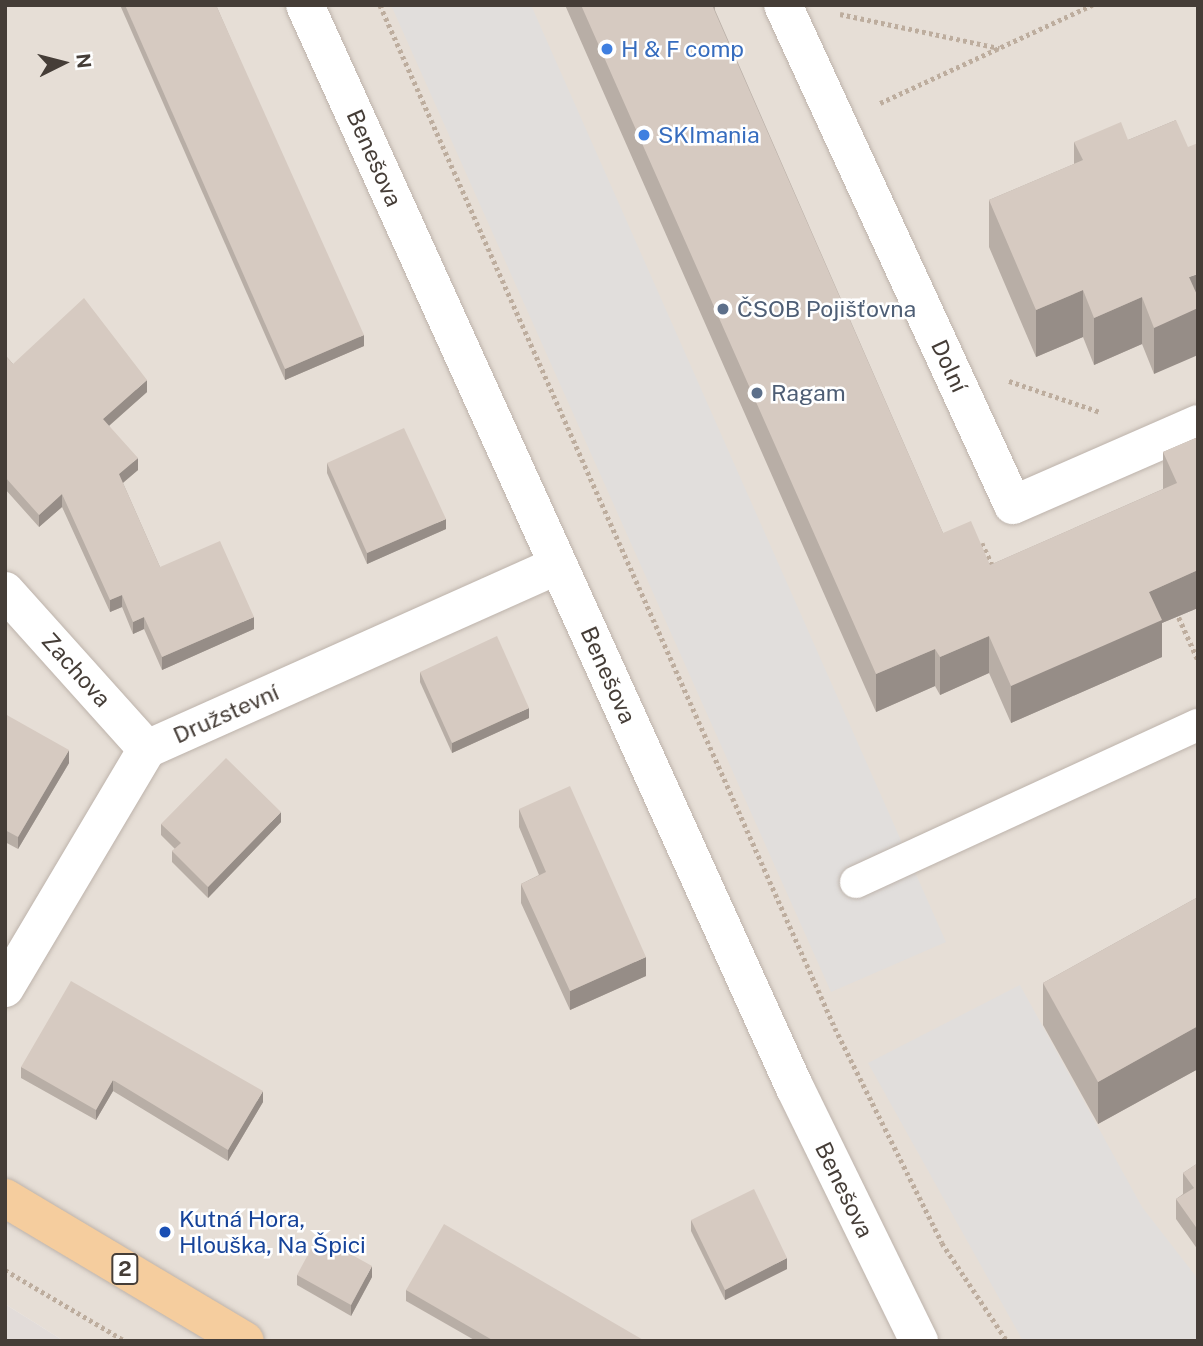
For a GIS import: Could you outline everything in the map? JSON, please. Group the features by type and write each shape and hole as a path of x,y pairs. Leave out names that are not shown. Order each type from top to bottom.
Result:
{"main road":[{"name":"2","path":"5,1198 245,1341"}],"street":[{"name":"Benešova","path":"305,5 795,1088 919,1341"},
{"name":"Dolní","path":"783,5 1013,505 1198,424"},
{"name":"Družstevní","path":"5,988 146,749 558,565"},
{"name":"Zachova","path":"5,591 146,749"}],"lane":[{"path":"856,882 1198,726"}],"path":[{"path":"380,5 835,1028 942,1243 1007,1341"},
{"path":"838,122 1093,5"},
{"path":"829,11 1000,49"},
{"path":"956,381 981,371 1119,419 1132,453"},
{"path":"1170,597 1198,660"},
{"path":"5,1270 125,1341"}],"shaded area":[{"path":"5,5 1198,5 1198,1341 64,1341 5,1304"},
{"path":"391,5 531,5 946,942 831,992"},
{"path":"1020,985 1142,1207 1198,1279 1198,1341 1023,1341 868,1063"},
{"path":"5,1304 64,1341 5,1341"}],"building":[{"path":"125,5 216,5 364,335 285,369"},
{"path":"581,5 712,5 943,533 971,521 990,565 1177,483 1163,452 1198,437 1198,570 1149,592 1162,620 1011,686 989,636 940,657 935,649 876,674"},
{"path":"1176,120 1188,147 1198,143 1198,274 1189,277 1198,297 1198,308 1154,328 1142,297 1094,318 1083,290 1036,310 989,200 1083,160 1074,142 1121,122 1128,140"},
{"path":"84,298 147,380 103,419 138,458 119,474 160,567 220,541 254,617 162,657 144,617 133,622 122,595 110,600 62,494 39,515 5,477 5,355 13,364"},
{"path":"404,428 446,519 367,553 327,463"},
{"path":"497,636 529,708 452,743 420,672"},
{"path":"5,714 69,750 18,837 5,830"},
{"path":"226,758 281,812 208,887 172,851 181,843 161,824"},
{"path":"570,786 646,957 570,991 521,884 546,872 519,809"},
{"path":"1198,897 1198,1026 1098,1082 1043,983"},
{"path":"71,981 263,1091 228,1150 113,1080 96,1110 21,1067"},
{"path":"1198,1163 1198,1230 1176,1199 1194,1188 1183,1173"},
{"path":"754,1189 787,1258 725,1290 691,1220"},
{"path":"444,1224 645,1341 494,1341 406,1290"},
{"path":"318,1236 372,1266 351,1305 297,1275"}],"place":[{"name":"H & F comp","path":"607,49"},
{"name":"SKImania","path":"644,135"},
{"name":"ČSOB Pojišťovna","path":"723,309"},
{"name":"Ragam","path":"757,393"},
{"name":"Kutná Hora, Hlouška, Na Špici","path":"165,1232"}]}
